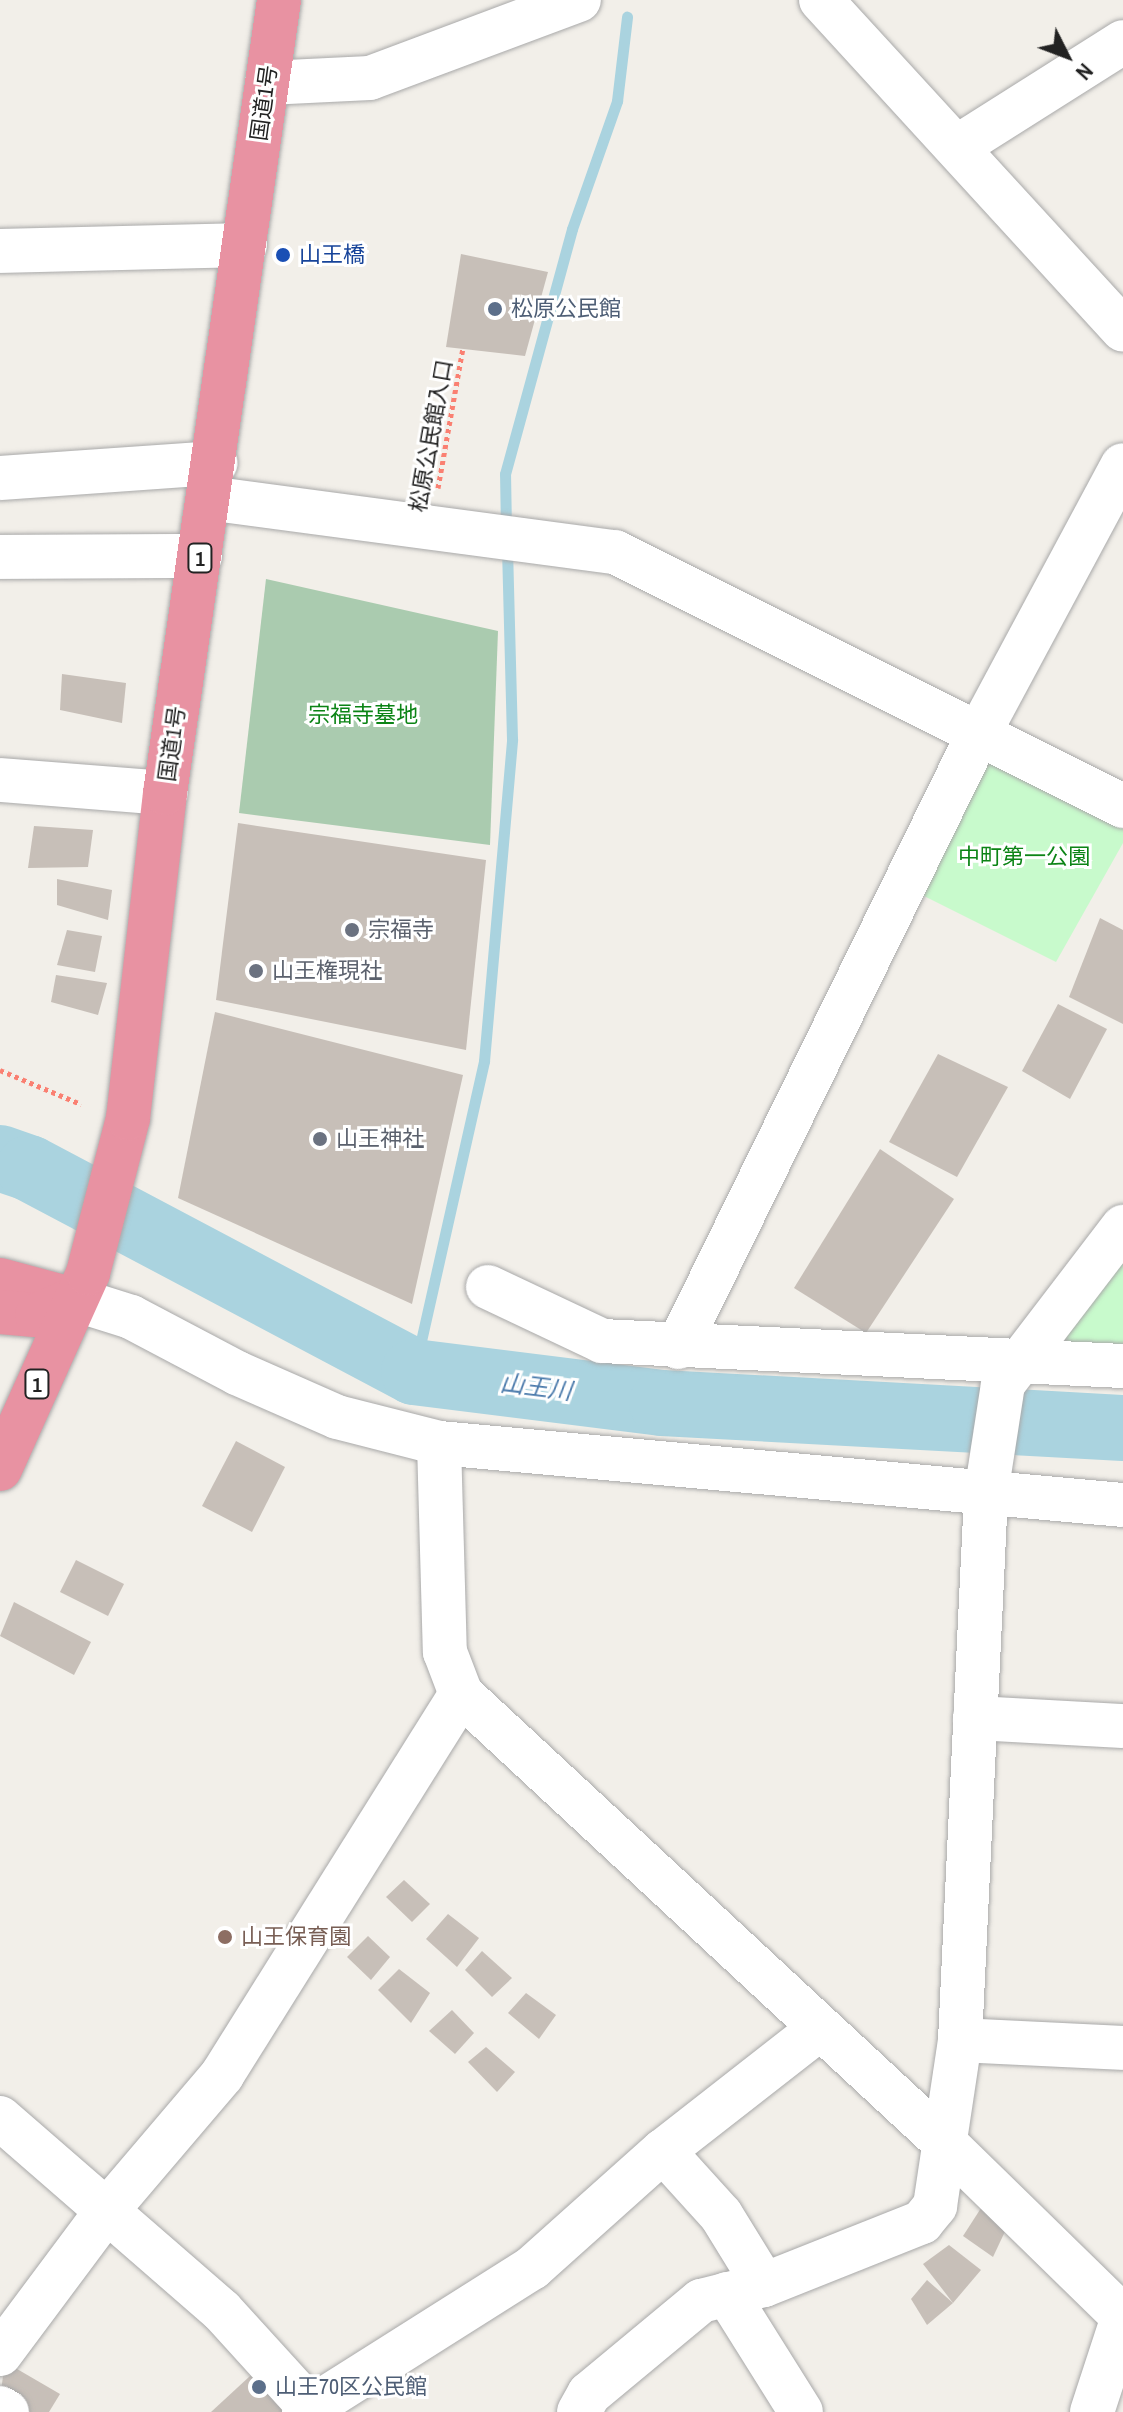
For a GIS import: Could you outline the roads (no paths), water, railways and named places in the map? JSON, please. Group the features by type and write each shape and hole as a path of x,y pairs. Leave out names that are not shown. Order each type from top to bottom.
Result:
{"highway":[{"name":"国道1号","path":"0,1469 81,1286 128,1118 165,793 279,0"},
{"path":"0,1280 81,1286"},
{"path":"0,1312 37,1315 81,1286"}],"street":[{"path":"267,83 370,78 579,0"},
{"path":"821,0 1123,329"},
{"path":"957,147 1123,42"},
{"path":"0,251 245,245"},
{"path":"678,1347 978,735 1123,465"},
{"path":"0,478 212,481 446,531 546,541 615,552 1123,806"},
{"path":"0,557 200,556"},
{"path":"0,780 165,793"},
{"path":"589,2406 701,2301 745,2290 922,2222 935,2206 960,2040 986,1494 1012,1371 1123,1227"},
{"path":"81,1286 131,1317 237,1373 337,1417 439,1443 592,1453 986,1494 1123,1505"},
{"path":"488,1287 602,1341 1012,1371 1123,1366"},
{"path":"439,1443 445,1652 461,1694 946,2144 1123,2317 1092,2412"},
{"path":"0,2354 109,2208 222,2075 461,1694"},
{"path":"975,1718 1123,1726"},
{"path":"0,2118 109,2208 222,2311 309,2410 532,2268 663,2151 819,2029"},
{"path":"960,2040 1123,2048"},
{"path":"663,2151 721,2215 745,2290 801,2412"},
{"path":"0,2408 7,2412"}],"waterway":[{"path":"506,529 505,474 572,229 617,101 627,17"},
{"path":"414,1372 484,1061 512,739 507,546"},
{"name":"山王川","path":"0,1158 29,1168 414,1372 662,1403 1123,1428"}],"place":[{"name":"山王橋","path":"283,255"},
{"name":"松原公民館","path":"495,309"},
{"name":"宗福寺","path":"352,930"},
{"name":"山王権現社","path":"256,971"},
{"name":"山王神社","path":"320,1139"},
{"name":"山王保育園","path":"225,1937"},
{"name":"山王70区公民館","path":"259,2387"}],"park label":[{"name":"宗福寺墓地","path":"363,715"},
{"name":"中町第一公園","path":"1024,857"}]}
